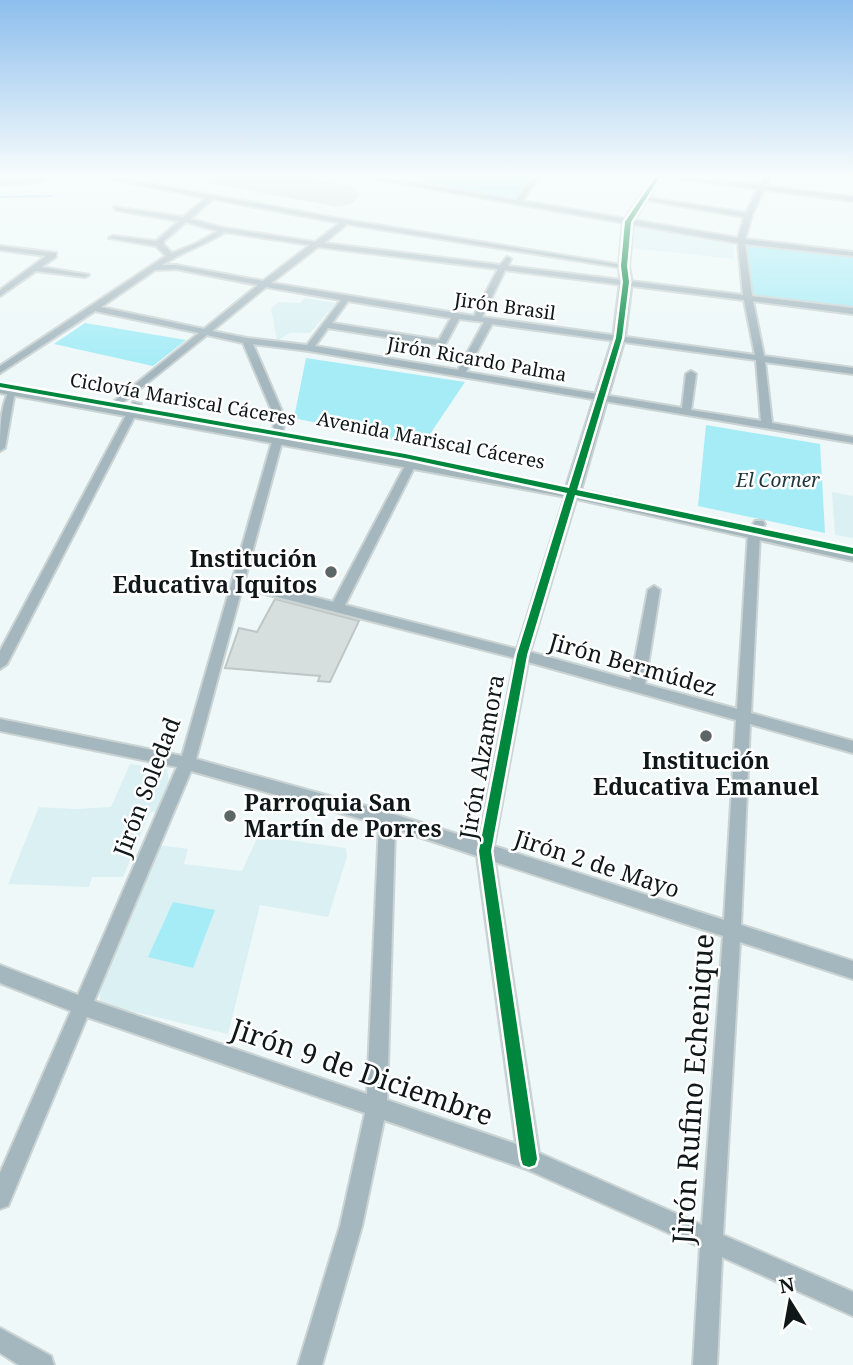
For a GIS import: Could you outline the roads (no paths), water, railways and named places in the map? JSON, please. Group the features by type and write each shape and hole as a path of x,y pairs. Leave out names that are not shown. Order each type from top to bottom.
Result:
{"main road":[{"name":"Jirón Alzamora","path":"573,489 619,338 626,282 624,266 626,239"},
{"name":"Avenida Mariscal Cáceres","path":"0,381 115,405"},
{"name":"Avenida Mariscal Cáceres","path":"7,390 417,453 757,529 853,555"},
{"name":"Avenida Mariscal Cáceres","path":"278,433 412,462 573,489"},
{"name":"Avenida Mariscal Cáceres","path":"757,529 853,544"}],"street":[{"path":"118,239 159,244"},
{"path":"159,244 162,239"},
{"path":"159,244 168,261 210,239"},
{"path":"281,239 853,311"},
{"path":"115,405 323,239"},
{"path":"448,239 624,266"},
{"path":"727,239 853,254"},
{"path":"741,241 748,298 760,358 767,426"},
{"path":"0,248 53,255 0,294"},
{"path":"476,320 511,249"},
{"name":"Jirón Brasil","path":"95,309 168,261 263,285 345,300 853,371"},
{"path":"36,269 85,275"},
{"path":"309,348 345,300"},
{"path":"0,370 95,309"},
{"name":"Jirón Ricardo Palma","path":"95,309 247,341 309,348 853,440"},
{"path":"325,325 442,343 456,317"},
{"path":"461,373 489,321"},
{"name":"Jirón Soledad","path":"0,1198 187,763 278,433 279,416 247,341"},
{"path":"686,412 691,374"},
{"path":"0,448 9,397 7,390"},
{"path":"0,664 133,408"},
{"path":"337,607 412,462"},
{"name":"Jirón Alzamora","path":"529,1159 485,851 522,655 573,489"},
{"name":"Jirón Rufino Echenique","path":"705,1365 710,1240 732,932 742,717 757,529"},
{"name":"Jirón Bermúdez","path":"238,582 522,655 853,747"},
{"path":"636,687 654,590"},
{"name":"Jirón 2 de Mayo","path":"0,725 187,763 387,819 853,970"},
{"path":"310,1365 351,1226 377,1105 387,819"},
{"name":"Jirón 9 de Diciembre","path":"0,974 82,1006 529,1159 853,1304"},
{"path":"0,1340 42,1365"}],"place":[{"name":"Institución Educativa Iquitos","path":"331,572"},
{"name":"Institución Educativa Emanuel","path":"706,736"},
{"name":"Parroquia San Martín de Porres","path":"230,816"}],"park label":[{"name":"El Corner","path":"778,480"}]}
